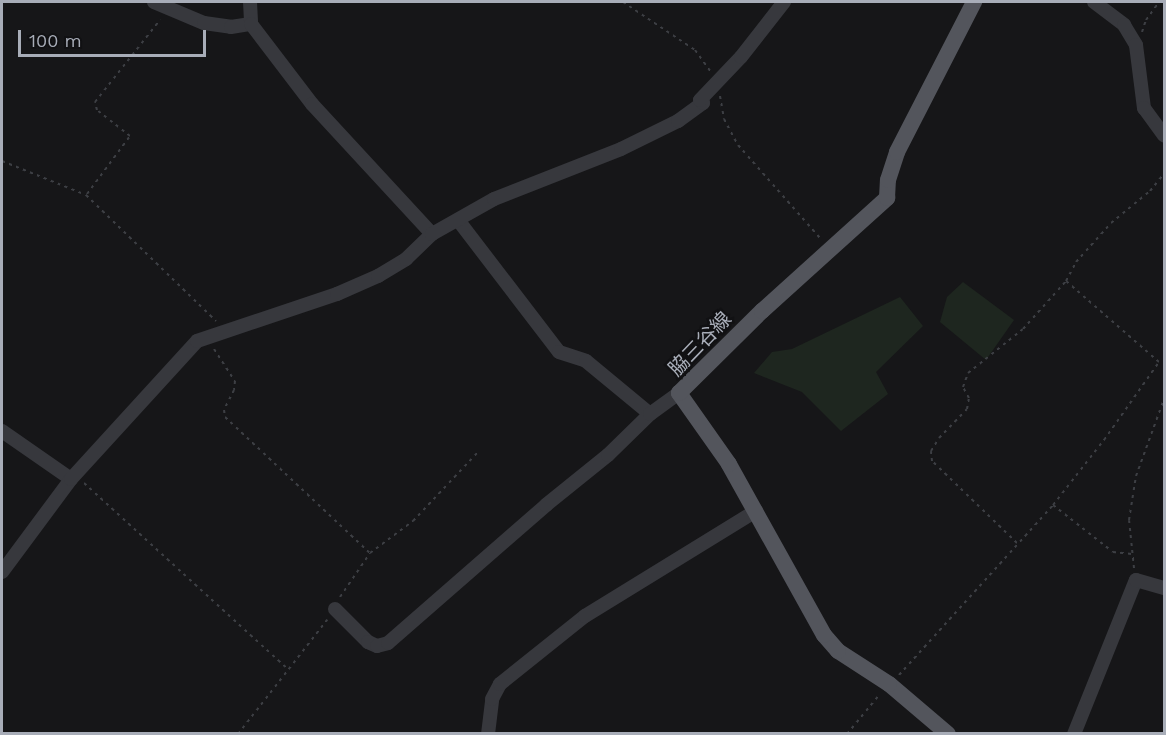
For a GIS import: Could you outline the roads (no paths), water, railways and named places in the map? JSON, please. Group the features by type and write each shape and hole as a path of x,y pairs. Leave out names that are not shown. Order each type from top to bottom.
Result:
{"main road":[{"name":"脇三谷線","path":"948,734 889,684 838,651 824,635 729,464 679,393 762,311 832,251 887,198 888,180 897,152 974,2"}],"street":[{"path":"154,2 204,23 231,27 251,24"},
{"path":"250,2 251,24 312,104 432,234"},
{"path":"2,572 73,477 196,341 337,294 378,276 406,259 432,234 494,199 621,149 678,121 703,103 700,100 718,83 784,2"},
{"path":"1094,2 1124,25 1136,45 1142,72 1144,108 1164,136"},
{"path":"458,220 559,351 586,361 650,414"},
{"path":"335,609 368,642 377,646 388,643 546,505 608,455 650,414 679,393"},
{"path":"2,431 73,477"},
{"path":"488,734 492,699 500,684 585,616 756,511"},
{"path":"1074,734 1136,579 1164,588"}]}
